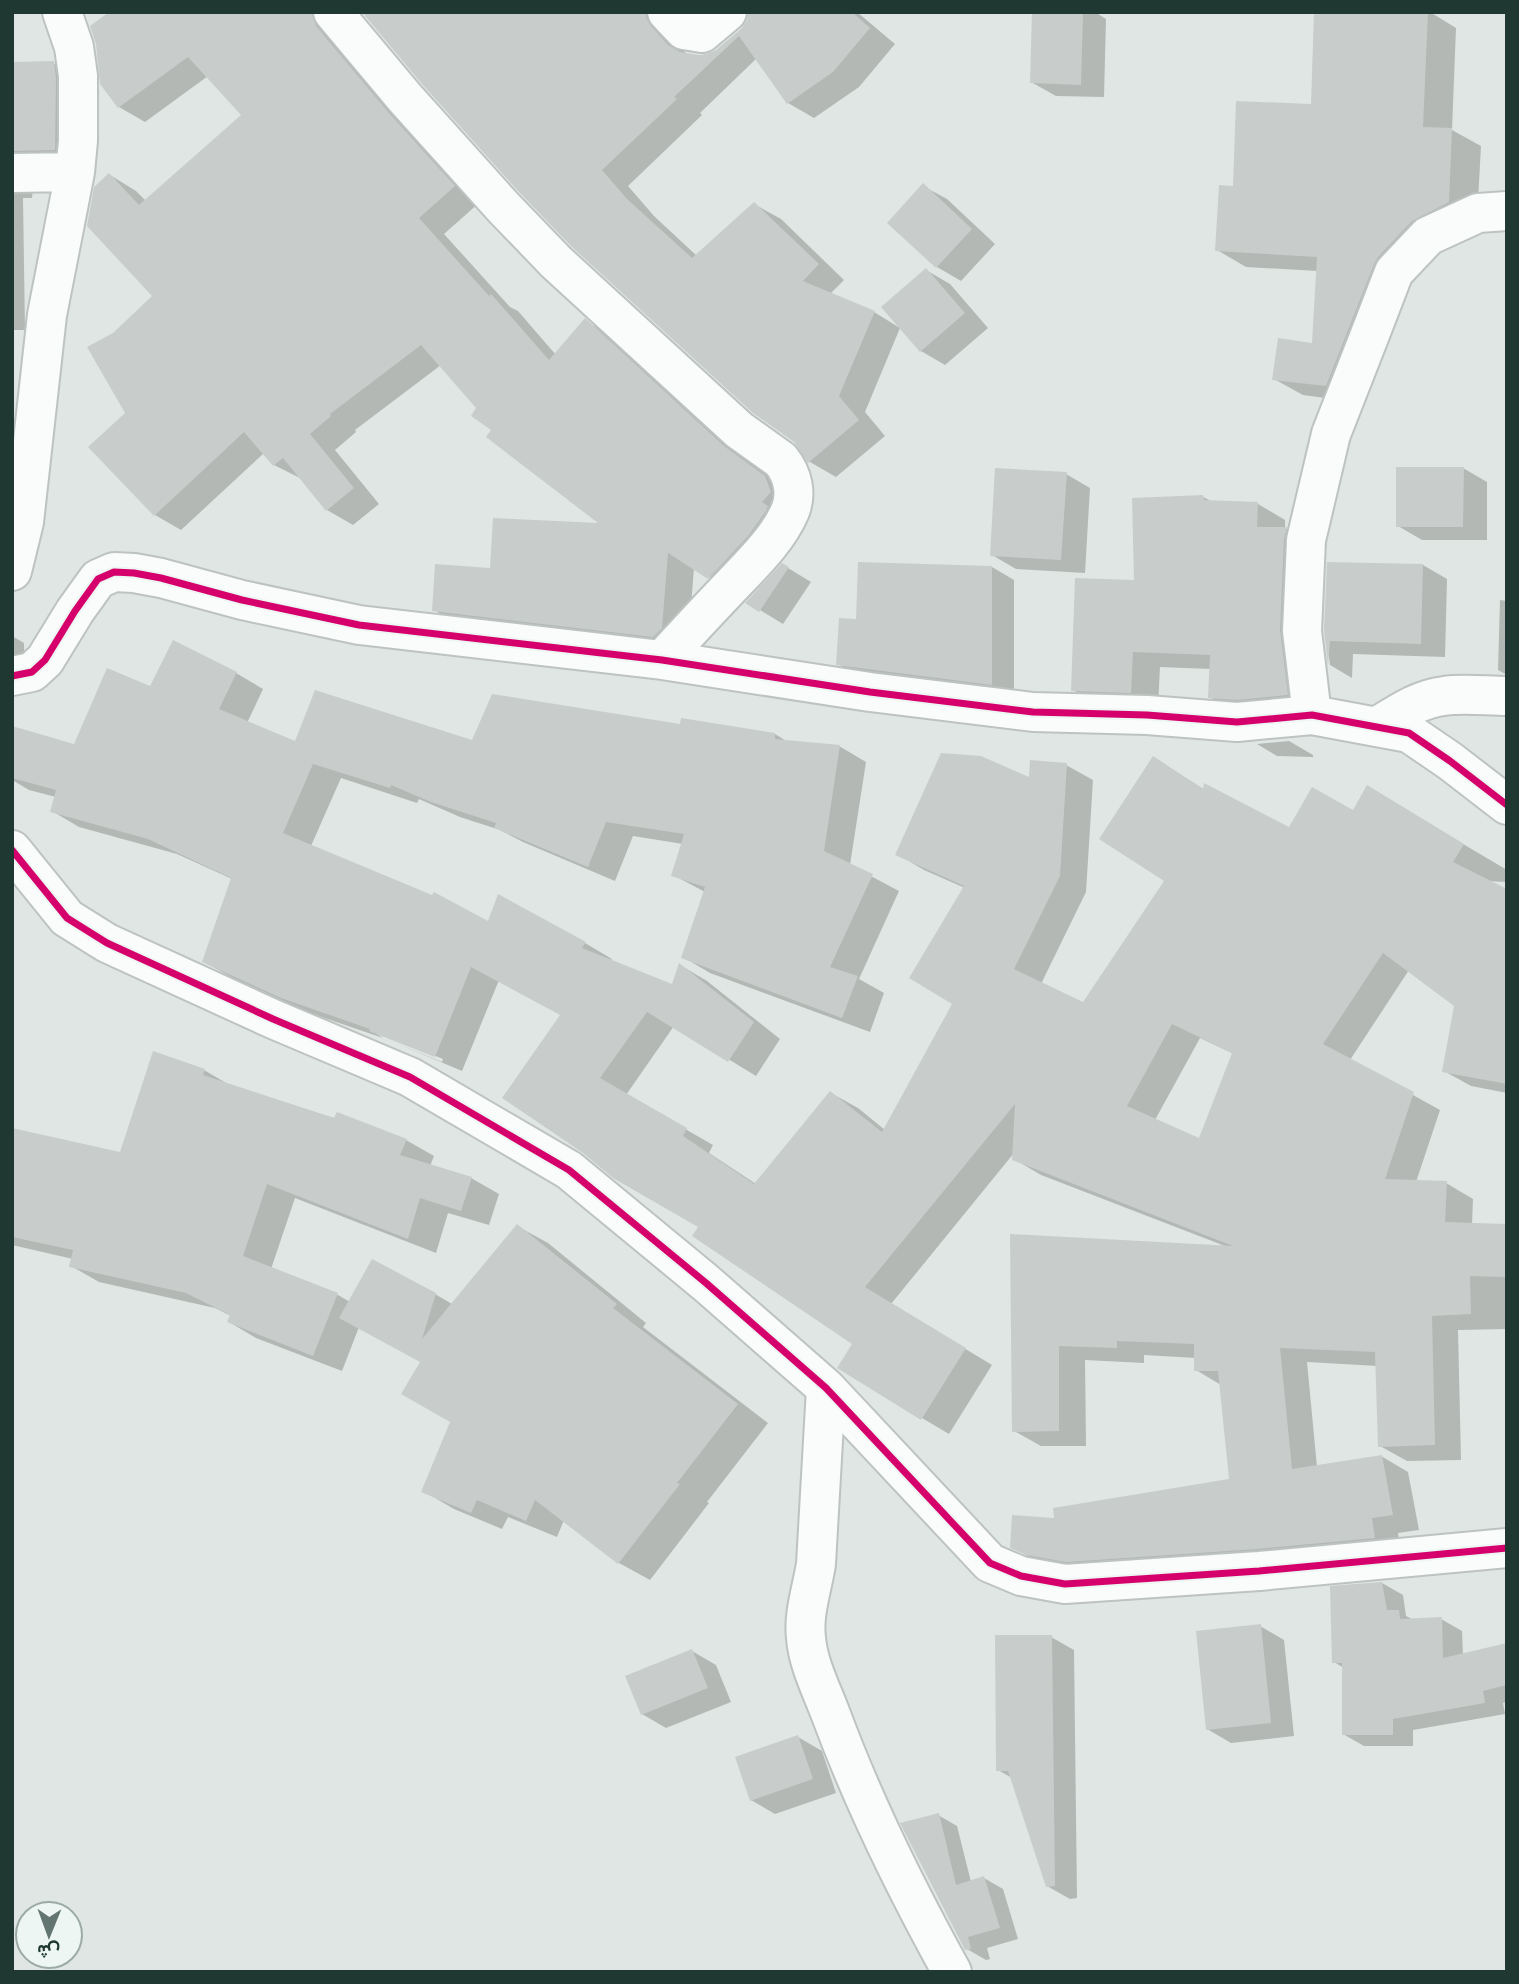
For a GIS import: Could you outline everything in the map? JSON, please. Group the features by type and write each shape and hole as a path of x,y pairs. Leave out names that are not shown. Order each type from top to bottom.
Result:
{"street":[{"path":"12,571 24,522 47,315 75,172 78,141 78,76 74,47 62,12"},
{"path":"333,12 405,98 503,207 556,261 739,430 781,460 786,467 793,481 793,496 790,511 772,540 662,660"},
{"path":"667,12 684,30 702,33 727,12"},
{"path":"12,173 75,172"},
{"path":"1312,715 1303,631 1306,540 1331,434 1394,272 1428,236 1478,213 1507,211"},
{"path":"12,676 32,671 45,660 98,579 114,572 161,578 242,600 359,625 662,660 870,692 1033,712 1147,715 1237,722 1312,715 1378,726 1409,733 1507,805"},
{"path":"1378,726 1410,706 1446,695 1507,696"},
{"path":"12,850 67,918 107,943 273,1019 410,1077 569,1170 706,1283 826,1388 990,1563 1021,1576 1065,1584 1259,1571 1507,1548"},
{"path":"826,1388 816,1564 806,1622 810,1658 873,1816 913,1902 952,1972"}],"building":[{"path":"109,12 312,12 316,26 455,186 419,218 549,360 585,318 724,446 765,476 771,492 762,502 768,506 766,511 748,536 708,579 668,553 662,628 653,637 432,611 435,564 490,568 493,518 598,523 486,437 491,430 471,416 476,408 421,345 330,414 331,416 310,434 354,488 326,511 283,458 273,466 244,432 154,516 88,447 125,413 87,347 113,333 152,296 87,226 94,187 109,173 139,205 241,115 188,57 118,108 100,84 96,44 90,26"},
{"path":"362,12 646,12 651,26 668,45 680,52 699,55 716,50 741,29 747,20 748,12 852,12 870,28 833,72 787,104 739,36 602,170 627,199 692,258 754,202 819,264 803,281 875,311 839,396 859,420 808,463 794,442 753,413 571,246 422,84"},
{"path":"1032,12 1083,12 1081,85 1030,83"},
{"path":"1314,12 1428,12 1423,127 1452,128 1449,202 1412,221 1378,257 1326,386 1272,380 1278,338 1312,343 1317,257 1215,251 1219,185 1233,186 1236,101 1311,104"},
{"path":"54,61 55,150 12,151 12,62"},
{"path":"923,183 972,229 936,268 887,223"},
{"path":"926,268 965,313 920,352 881,307"},
{"path":"1396,467 1464,467 1463,527 1396,527"},
{"path":"995,468 1067,472 1061,560 990,556"},
{"path":"1203,495 1204,500 1258,502 1257,527 1287,527 1284,539 1280,630 1288,695 1237,700 1208,698 1210,655 1133,652 1131,693 1071,691 1075,578 1134,580 1132,498"},
{"path":"858,562 992,566 992,685 836,665 839,618 856,619"},
{"path":"1327,562 1423,564 1421,644 1330,641 1328,666 1324,630"},
{"path":"782,563 789,567 759,612 745,603"},
{"path":"173,640 237,672 219,709 295,741 315,690 472,740 492,694 680,724 681,718 775,733 775,739 840,745 824,851 873,874 830,967 858,976 842,1018 681,958 705,887 671,876 684,834 606,822 588,867 494,828 496,823 431,802 391,785 390,788 313,764 283,833 432,895 434,892 488,921 498,894 586,942 582,948 672,984 679,963 754,1022 728,1062 647,1012 600,1078 687,1128 683,1136 754,1184 830,1091 882,1132 952,1004 909,978 964,886 895,855 941,753 981,756 1029,777 1030,760 1067,763 1060,876 1014,969 1083,1002 1164,881 1099,839 1153,756 1203,789 1204,783 1289,827 1312,787 1353,810 1367,785 1464,844 1453,862 1507,889 1507,1084 1442,1072 1454,1006 1383,953 1323,1044 1414,1092 1385,1179 1447,1181 1445,1222 1507,1224 1505,1277 1470,1276 1471,1314 1432,1316 1435,1445 1378,1447 1375,1352 1280,1348 1292,1469 1382,1455 1393,1515 1372,1518 1375,1538 1257,1549 1066,1562 1027,1555 1010,1548 1012,1515 1054,1518 1053,1508 1229,1479 1218,1371 1194,1371 1194,1344 1117,1341 1117,1348 1059,1346 1059,1431 1012,1432 1010,1234 1233,1246 1012,1160 1015,1104 865,1287 966,1348 921,1420 837,1368 852,1344 692,1236 698,1227 613,1178 583,1153 502,1098 560,1015 471,967 435,1057 369,1031 370,1029 281,998 202,962 231,878 148,839 50,812 56,790 12,778 12,726 74,744 107,668 150,686","holes":["1172,1024 1232,1053 1199,1138 1127,1106"]},
{"path":"153,1051 205,1069 203,1075 334,1118 337,1112 407,1139 400,1155 472,1177 461,1211 420,1198 408,1239 267,1184 243,1256 338,1293 313,1356 227,1322 230,1315 186,1293 69,1267 73,1250 12,1237 12,1128 120,1152"},
{"path":"517,1224 617,1304 613,1308 738,1404 618,1564 535,1500 526,1521 477,1500 471,1513 421,1492 450,1422 401,1394 420,1362 339,1318 372,1259 436,1293 422,1339"},
{"path":"1382,1582 1387,1610 1399,1610 1400,1619 1442,1617 1443,1658 1507,1643 1507,1685 1483,1691 1485,1703 1393,1719 1393,1735 1342,1735 1342,1663 1332,1663 1330,1586"},
{"path":"1261,1624 1271,1723 1206,1730 1196,1631"},
{"path":"995,1635 1052,1635 1055,1886 1046,1887 1008,1771 996,1771"},
{"path":"692,1649 708,1688 641,1715 625,1676"},
{"path":"798,1735 813,1779 750,1801 735,1757"},
{"path":"939,1813 956,1885 984,1876 1000,1928 968,1937 971,1949 965,1950 900,1823"}],"cycle path":[{"path":"12,676 32,672 45,660 98,579 114,572 134,573 359,625 662,660 870,692 1033,712 1147,715 1237,722 1312,715 1409,733 1507,805"},
{"path":"12,850 67,918 107,943 273,1019 410,1077 569,1170 706,1283 826,1388 990,1563 1021,1576 1065,1584 1259,1571 1507,1548"}]}
